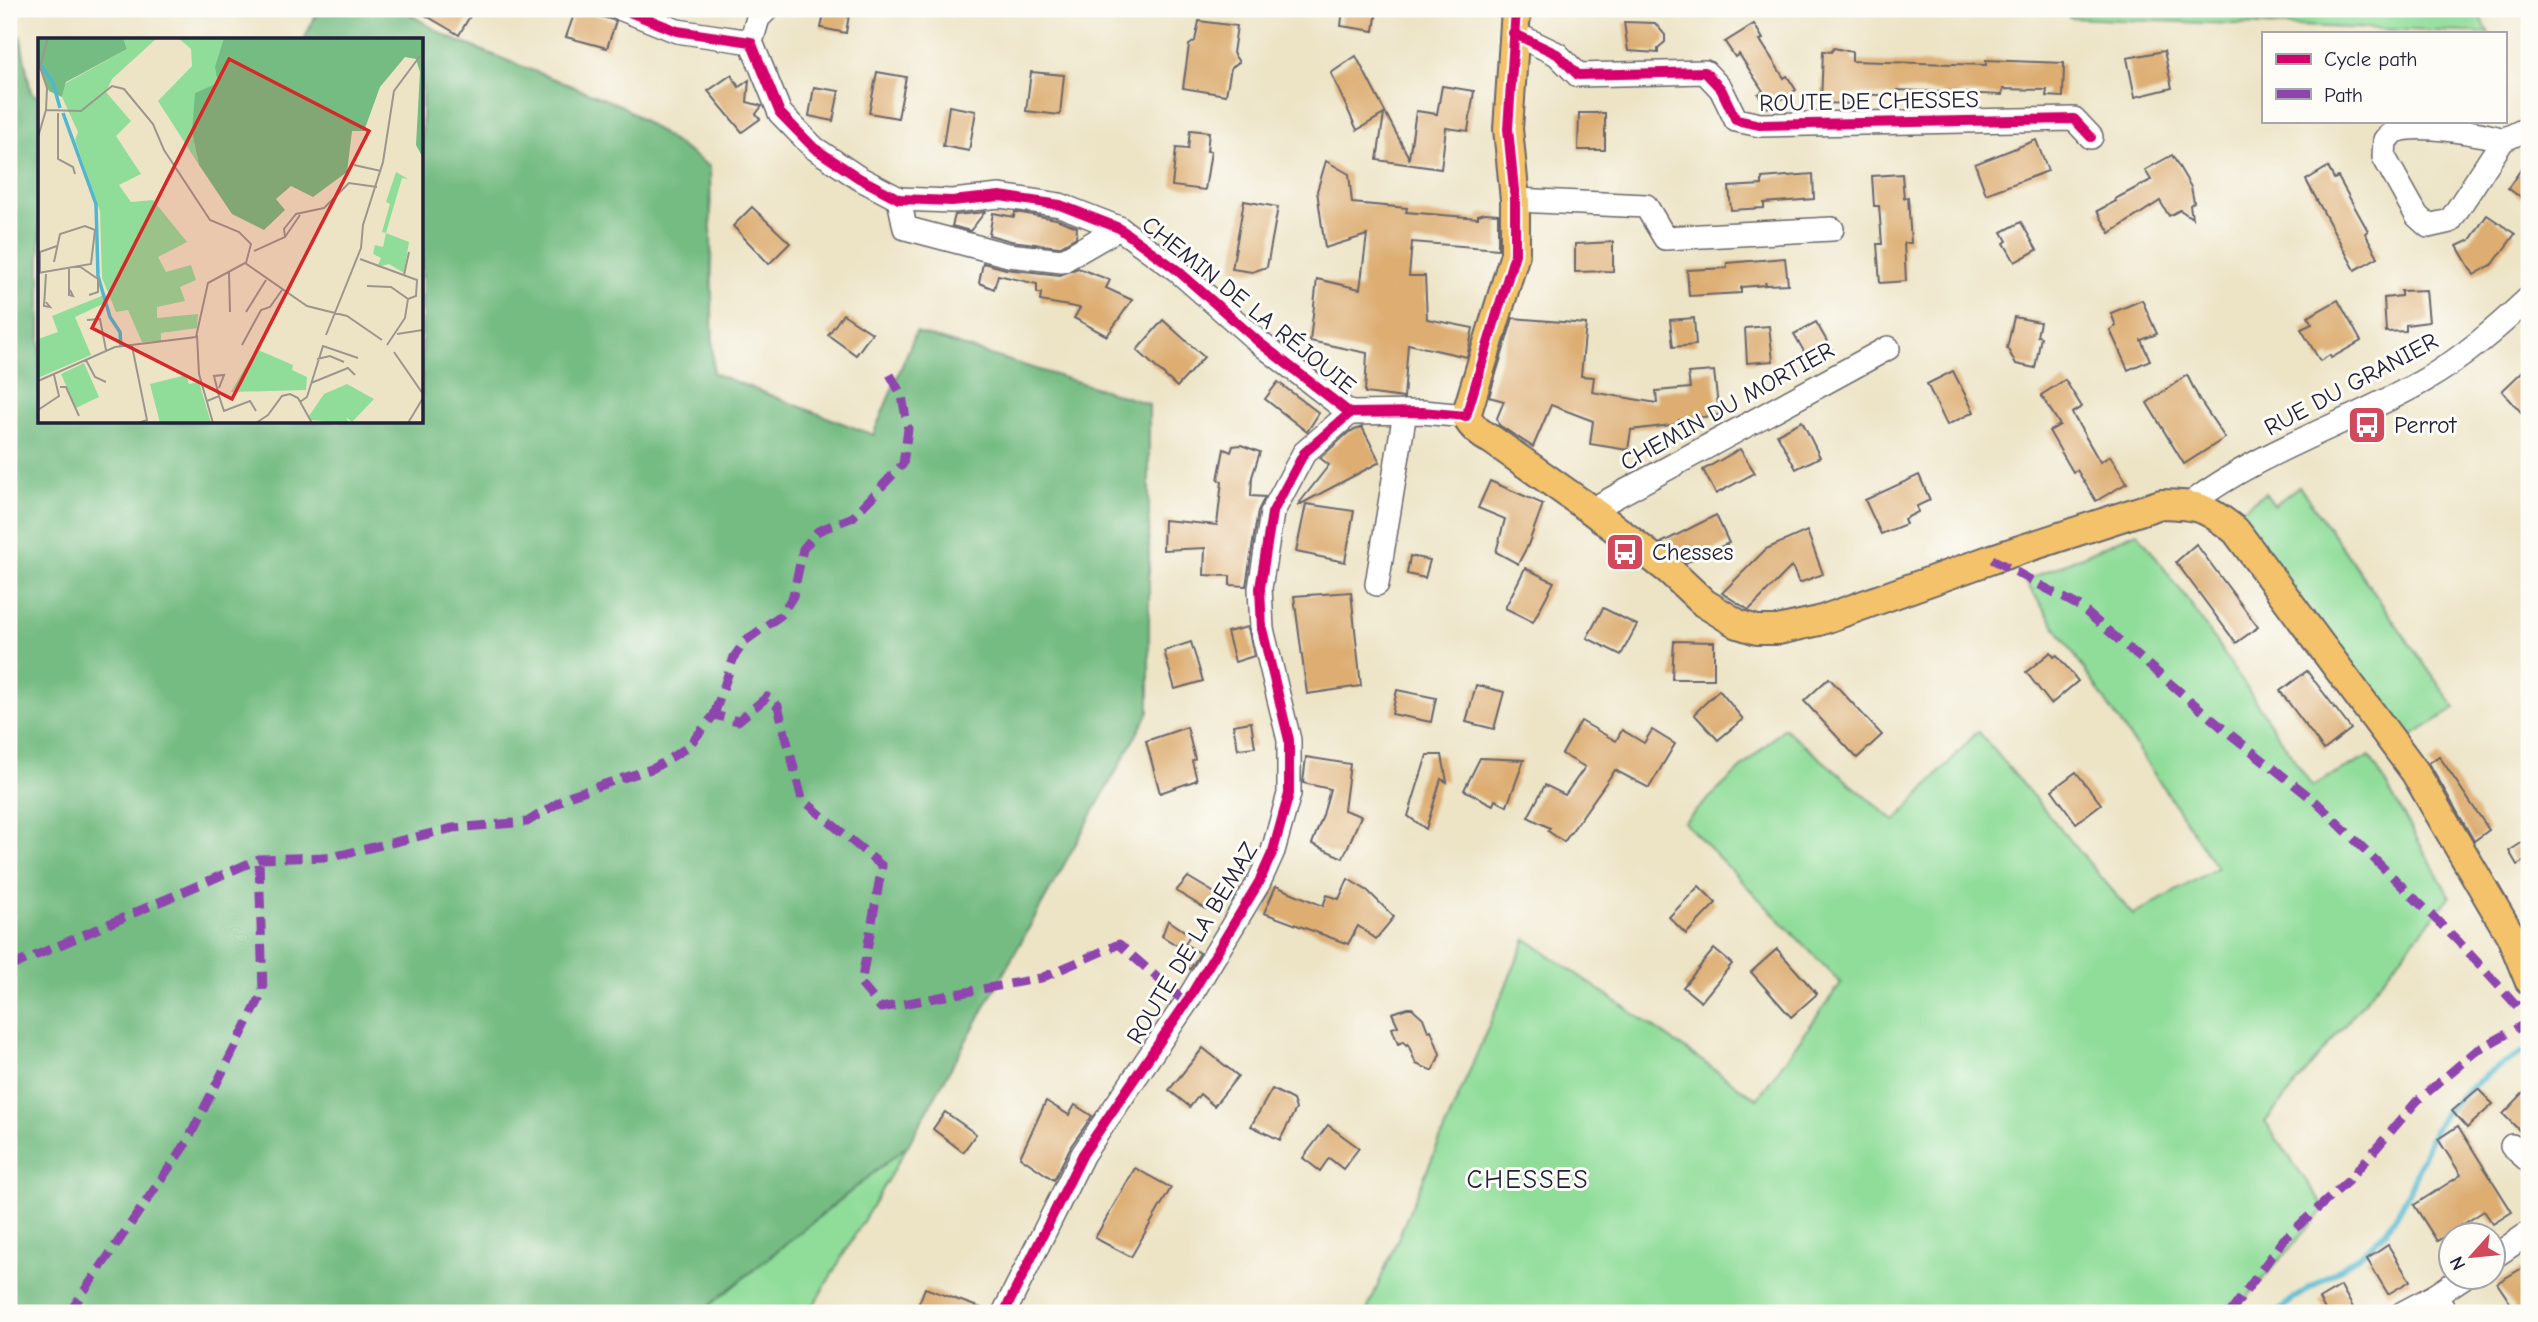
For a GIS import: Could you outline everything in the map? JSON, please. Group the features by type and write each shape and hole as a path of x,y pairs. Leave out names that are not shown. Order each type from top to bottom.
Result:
{"main road":[{"name":"ROUTE DE CHESSES","path":"1466,416 1515,254 1516,200 1508,129 1515,21"},
{"path":"1466,416 1483,437 1492,440 1591,510 1670,571 1704,603 1738,624 1757,630 1778,630 1819,621 1992,559 2161,504 2190,505 2210,510 2236,531 2394,743 2429,796 2527,964"}],"street":[{"path":"622,9 677,32 751,42 758,18 767,9"},
{"name":"ROUTE DE CHESSES","path":"1515,21 1578,75 1704,72 1721,89 1736,120 1760,125 2074,119 2091,137"},
{"name":"CHEMIN DE LA RÉJOUIE","path":"751,42 780,113 814,148 859,178 900,200 951,201 1000,196 1060,205 1119,228 1177,270 1259,343 1350,413"},
{"path":"2503,139 2483,134 2398,130 2385,140 2384,157 2417,216 2428,226 2450,221 2503,139 2529,128"},
{"name":"CHEMIN DE LA RÉJOUIE","path":"900,200 905,228 1008,255 1062,261 1119,228"},
{"path":"1516,200 1646,206 1665,238 1832,229"},
{"name":"RUE DU GRANIER","path":"2190,505 2247,467 2426,380 2477,344 2529,298"},
{"name":"CHEMIN DU MORTIER","path":"1591,510 1888,348"},
{"path":"1350,413 1405,412 1466,416"},
{"path":"1377,584 1405,412"},
{"name":"ROUTE DE LA BEMAZ","path":"1004,1313 1083,1154 1186,1003 1259,882 1273,850 1289,794 1289,740 1262,629 1260,588 1272,513 1304,453 1350,413"},
{"path":"2506,1249 2529,1233"},
{"path":"2403,1313 2440,1305 2453,1290"}],"green space":[{"path":"401,9 448,37 622,106 710,167 713,373 873,435 916,332 1149,404 1149,712 908,1145 700,1313 9,1313 9,38 20,36 31,92 38,97 38,424 424,424 424,38 305,38 316,14"},
{"path":"2068,9 2475,9 2488,32 2461,32 2069,18"},
{"path":"2299,486 2455,708 2405,741 2238,512 2265,493 2274,505"},
{"path":"2137,532 2190,603 2312,786 2370,756 2450,897 2265,1122 2325,1208 2233,1313 1366,1313 1526,939 1757,1099 1841,983 1684,822 1784,728 1895,821 1978,731 2133,915 2217,868 2025,581"},
{"path":"908,1145 809,1313 700,1313"}],"building":[{"path":"415,9 474,9 459,35"},
{"path":"576,9 616,21 607,48 566,37"},
{"path":"825,9 850,9 846,33 821,28"},
{"path":"1343,9 1377,9 1374,31 1341,26"},
{"path":"1199,21 1237,26 1233,53 1239,62 1231,68 1226,95 1183,88 1189,45 1195,41"},
{"path":"1624,22 1655,23 1665,35 1665,42 1658,48 1658,53 1628,51"},
{"path":"1754,24 1763,39 1760,40 1784,78 1787,76 1796,90 1767,108 1758,94 1763,91 1739,54 1735,57 1725,42"},
{"path":"1834,48 1852,52 1852,61 1986,65 1986,60 2064,63 2063,97 2046,96 2047,90 2003,89 2002,95 1959,93 1959,99 1942,98 1942,92 1898,90 1898,96 1855,94 1854,104 1821,103 1823,51 1831,52"},
{"path":"2164,51 2172,88 2135,97 2127,58"},
{"path":"1356,56 1409,158 1416,111 1437,114 1442,86 1474,91 1468,131 1446,128 1441,169 1377,160 1384,114 1357,130 1331,73"},
{"path":"877,72 906,77 898,118 869,113"},
{"path":"1031,72 1064,75 1060,115 1026,111"},
{"path":"731,75 739,87 749,80 747,102 762,106 756,114 760,119 742,132 708,91"},
{"path":"814,87 839,91 833,121 809,116"},
{"path":"949,106 976,111 969,151 943,146"},
{"path":"1579,113 1605,113 1605,150 1578,150"},
{"path":"1190,130 1209,132 1207,151 1211,151 1205,190 1172,186 1176,148 1188,149"},
{"path":"2036,140 2048,171 1986,194 1975,164"},
{"path":"2172,155 2191,187 2194,202 2190,205 2192,218 2180,210 2169,216 2160,201 2110,233 2097,211 2151,180 2145,170"},
{"path":"2529,158 2529,204 2508,188"},
{"path":"1326,161 1349,174 1352,203 1407,208 1406,212 1478,218 1478,215 1485,213 1498,214 1498,249 1412,242 1409,276 1425,276 1427,319 1473,328 1467,357 1408,344 1404,398 1365,393 1367,353 1310,341 1317,279 1360,289 1367,235 1325,248 1317,191"},
{"path":"2328,167 2334,179 2338,177 2368,231 2365,233 2378,257 2355,270 2306,180"},
{"path":"1813,174 1814,199 1764,203 1764,208 1731,210 1729,187 1762,185 1762,178"},
{"path":"1902,174 1904,198 1908,197 1911,243 1904,243 1906,281 1880,283 1877,244 1882,244 1879,206 1874,206 1872,176"},
{"path":"1244,201 1278,207 1267,267 1252,272 1232,269"},
{"path":"752,207 790,243 769,264 733,226"},
{"path":"985,212 970,231 952,226 955,215"},
{"path":"1015,212 1056,219 1077,227 1076,237 1059,247 1011,241 989,235 993,213 1014,217"},
{"path":"2487,215 2515,234 2493,264 2474,275 2457,246 2470,240"},
{"path":"2021,222 2037,250 2015,262 2004,243 2007,241 2002,232"},
{"path":"1613,242 1613,271 1575,272 1575,244"},
{"path":"1785,258 1788,284 1767,285 1765,282 1766,285 1741,287 1741,293 1689,296 1687,270 1727,268 1727,263"},
{"path":"983,263 1006,269 1060,275 1078,268 1110,280 1106,288 1132,300 1107,336 1074,318 1080,308 1040,301 1041,293 1037,293 1037,284 998,275 994,289 979,283"},
{"path":"2426,290 2429,322 2406,325 2406,331 2386,332 2384,298 2401,296 2401,291"},
{"path":"2142,300 2157,334 2141,340 2150,360 2128,370 2110,330 2116,326 2111,313"},
{"path":"2338,300 2361,341 2331,358 2330,355 2320,361 2301,329 2312,324 2308,317"},
{"path":"843,314 872,333 856,355 828,335"},
{"path":"2014,317 2040,322 2037,336 2041,337 2035,368 2016,364 2007,348"},
{"path":"1513,318 1586,324 1581,376 1594,377 1592,392 1657,403 1656,391 1690,388 1688,373 1714,371 1719,415 1679,420 1680,424 1631,430 1628,450 1590,444 1593,421 1551,405 1533,447 1499,425 1497,418 1504,401 1489,397"},
{"path":"1694,318 1696,345 1673,347 1670,320"},
{"path":"1163,320 1204,357 1177,387 1137,350"},
{"path":"1816,322 1832,350 1810,362 1794,334"},
{"path":"1769,326 1773,361 1747,363 1745,328"},
{"path":"2529,365 2529,421 2502,391"},
{"path":"1953,371 1974,412 1947,425 1927,384"},
{"path":"2187,375 2199,399 2225,438 2184,464 2147,403"},
{"path":"2065,380 2082,407 2072,413 2100,462 2110,456 2127,483 2096,501 2077,470 2073,472 2049,431 2060,425 2041,395"},
{"path":"1278,382 1319,413 1307,432 1265,399"},
{"path":"1802,421 1820,457 1796,469 1777,434"},
{"path":"1362,427 1380,462 1297,506 1329,465 1320,458 1349,432"},
{"path":"1241,445 1260,452 1252,477 1251,496 1265,497 1258,511 1246,586 1230,585 1230,576 1204,575 1205,548 1163,550 1164,520 1217,525 1222,481 1218,480 1224,449 1231,452 1233,446"},
{"path":"1740,449 1755,473 1716,494 1703,470"},
{"path":"1919,475 1930,500 1917,506 1918,512 1904,519 1906,524 1881,534 1865,500"},
{"path":"1490,481 1543,504 1518,564 1496,552 1505,519 1478,508"},
{"path":"1306,504 1354,511 1345,562 1296,552"},
{"path":"1716,515 1729,543 1685,563 1661,543"},
{"path":"1807,531 1823,574 1799,583 1792,566 1749,610 1722,593 1766,549"},
{"path":"2196,544 2258,627 2236,643 2176,562"},
{"path":"1410,556 1430,560 1425,578 1407,574"},
{"path":"1525,568 1554,582 1533,622 1505,608"},
{"path":"1351,592 1361,686 1307,694 1294,596"},
{"path":"1603,608 1637,625 1621,655 1587,638"},
{"path":"1248,627 1254,656 1235,662 1227,632"},
{"path":"1674,641 1714,642 1714,679 1672,679"},
{"path":"1191,642 1203,681 1175,689 1164,651"},
{"path":"2051,652 2054,657 2057,655 2078,681 2051,704 2026,672"},
{"path":"2307,671 2351,729 2324,750 2280,691"},
{"path":"1829,678 1882,735 1857,758 1804,701"},
{"path":"1476,685 1504,692 1494,729 1466,722"},
{"path":"1397,690 1436,698 1431,722 1392,714"},
{"path":"1719,690 1743,719 1718,740 1694,714"},
{"path":"1581,721 1616,741 1622,730 1644,743 1652,730 1675,744 1649,788 1615,770 1564,842 1548,831 1550,828 1528,817 1545,785 1565,795 1585,767 1562,754"},
{"path":"1251,722 1255,747 1238,749 1233,725"},
{"path":"1187,727 1197,780 1160,793 1146,741"},
{"path":"1427,755 1442,755 1447,782 1441,779 1426,829 1408,816"},
{"path":"2439,756 2489,830 2474,841 2429,763"},
{"path":"1306,757 1350,764 1344,810 1361,816 1343,858 1312,844 1330,789 1303,783"},
{"path":"1480,758 1524,760 1507,806 1495,800 1493,805 1464,790"},
{"path":"2076,772 2101,804 2076,823 2052,790"},
{"path":"2529,838 2529,858 2517,865 2509,851"},
{"path":"1188,877 1218,895 1206,909 1176,891"},
{"path":"1348,879 1368,891 1394,917 1376,939 1358,926 1348,944 1264,913 1276,886 1323,906 1327,895 1339,899"},
{"path":"1699,886 1716,903 1686,934 1669,917"},
{"path":"1168,920 1190,935 1185,944 1200,953 1190,969 1174,959 1181,948 1162,936"},
{"path":"1714,949 1732,964 1701,1002 1683,987"},
{"path":"1777,949 1817,994 1791,1017 1751,972"},
{"path":"1412,1008 1423,1018 1428,1031 1431,1030 1440,1054 1433,1071 1416,1064 1408,1044 1404,1041 1398,1044 1392,1028 1398,1026 1392,1013"},
{"path":"1203,1048 1238,1076 1214,1106 1200,1094 1190,1107 1169,1090"},
{"path":"2529,1087 2529,1140 2503,1114"},
{"path":"1272,1089 1293,1100 1296,1109 1280,1140 1251,1126"},
{"path":"2478,1089 2493,1104 2467,1128 2452,1111"},
{"path":"1046,1101 1069,1115 1075,1105 1092,1116 1071,1146 1054,1180 1020,1157"},
{"path":"945,1112 976,1134 963,1152 933,1129"},
{"path":"1328,1125 1359,1148 1343,1169 1329,1158 1320,1171 1303,1158"},
{"path":"2458,1126 2512,1212 2499,1220 2490,1220 2484,1211 2470,1220 2436,1220 2436,1239 2414,1205 2461,1175 2438,1139"},
{"path":"1135,1168 1171,1188 1131,1257 1095,1238"},
{"path":"2388,1245 2410,1281 2388,1294 2367,1259"},
{"path":"2529,1264 2529,1313 2517,1313 2502,1290 2506,1290 2506,1278"},
{"path":"2341,1286 2356,1313 2327,1313 2319,1299"},
{"path":"925,1288 989,1311 989,1313 915,1313"}],"waterway":[{"path":"2276,1313 2375,1242 2395,1218 2443,1116 2477,1083 2529,1050"}],"marked path":[{"path":"714,715 734,657 745,641 781,615 793,596 803,549 818,531 853,517 903,464 908,429 902,396 886,367"},
{"path":"1992,559 2079,606 2226,731 2315,801 2458,941 2518,1007"},
{"path":"9,967 259,859 332,857 453,828 527,822 571,795 654,768 688,747 714,715 738,721 767,697 778,706 802,799 882,866 861,984 881,1008 1041,978 1119,944 1186,1003"},
{"path":"69,1313 187,1142 263,992 259,859"},
{"path":"2230,1313 2284,1239 2348,1181 2417,1101 2476,1051 2529,1024"}],"cycle path":[{"path":"622,9 677,31 751,42 780,113 814,148 859,178 899,199 952,201 1000,196 1060,205 1119,228 1177,270 1260,343 1350,413"},
{"path":"1004,1313 1083,1154 1186,1003 1259,882 1273,851 1289,794 1289,740 1262,629 1260,588 1272,513 1304,453 1350,413 1422,412 1466,416 1515,254 1515,200 1508,129 1516,9"},
{"path":"1513,33 1557,54 1578,75 1705,72 1721,89 1736,120 1760,125 2074,119 2091,137"}],"place":[{"name":"Perrot","path":"2367,425"},
{"name":"Chesses","path":"1625,552"}],"district":[{"name":"CHESSES","path":"1528,1180"}]}
